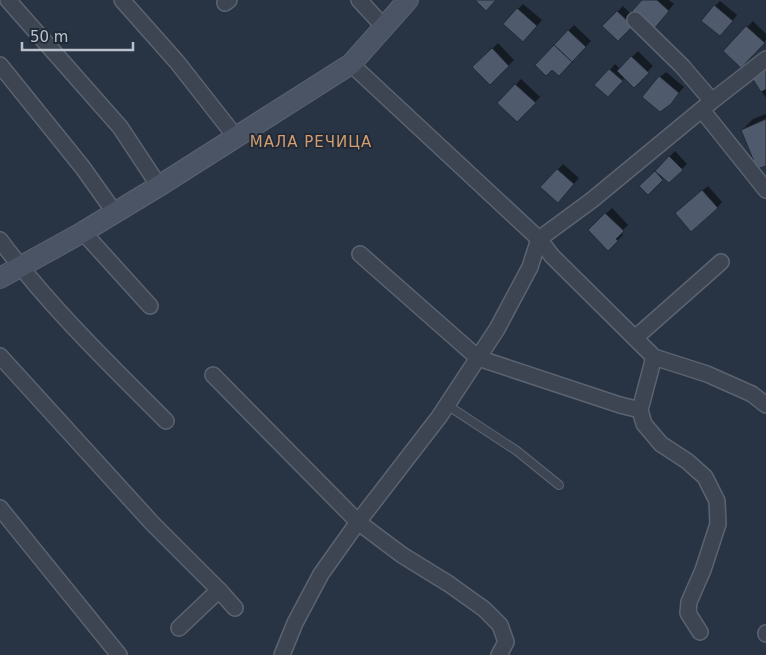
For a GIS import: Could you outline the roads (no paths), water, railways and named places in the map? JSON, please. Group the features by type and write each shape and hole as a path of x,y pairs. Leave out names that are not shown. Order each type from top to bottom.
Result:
{"main road":[{"path":"0,278 115,213 351,64 408,0"}],"street":[{"path":"8,0 120,128 159,186"},
{"path":"122,0 177,62 235,136"},
{"path":"359,0 384,27"},
{"path":"635,20 682,66 766,190"},
{"path":"282,655 295,623 321,574 447,405 497,329 530,267 539,239 592,200 766,59"},
{"path":"351,64 539,239 552,256 654,357 706,374 752,394 766,405"},
{"path":"0,65 83,168 115,213"},
{"path":"82,232 150,306"},
{"path":"0,240 20,266 90,345 166,421"},
{"path":"360,254 478,358 620,406 640,410"},
{"path":"635,338 721,262"},
{"path":"0,356 152,523 235,608"},
{"path":"654,357 640,410 644,424 661,444 687,461 705,477 717,501 718,524 703,570 689,602 688,613 700,632"},
{"path":"213,375 358,522 402,555 449,584 500,624 506,642 499,655"},
{"path":"0,508 120,655"},
{"path":"179,628 219,590"}],"lane":[{"path":"447,405 517,451 559,485"}],"district":[{"name":"МАЛА РЕЧИЦА","path":"311,142"}]}
